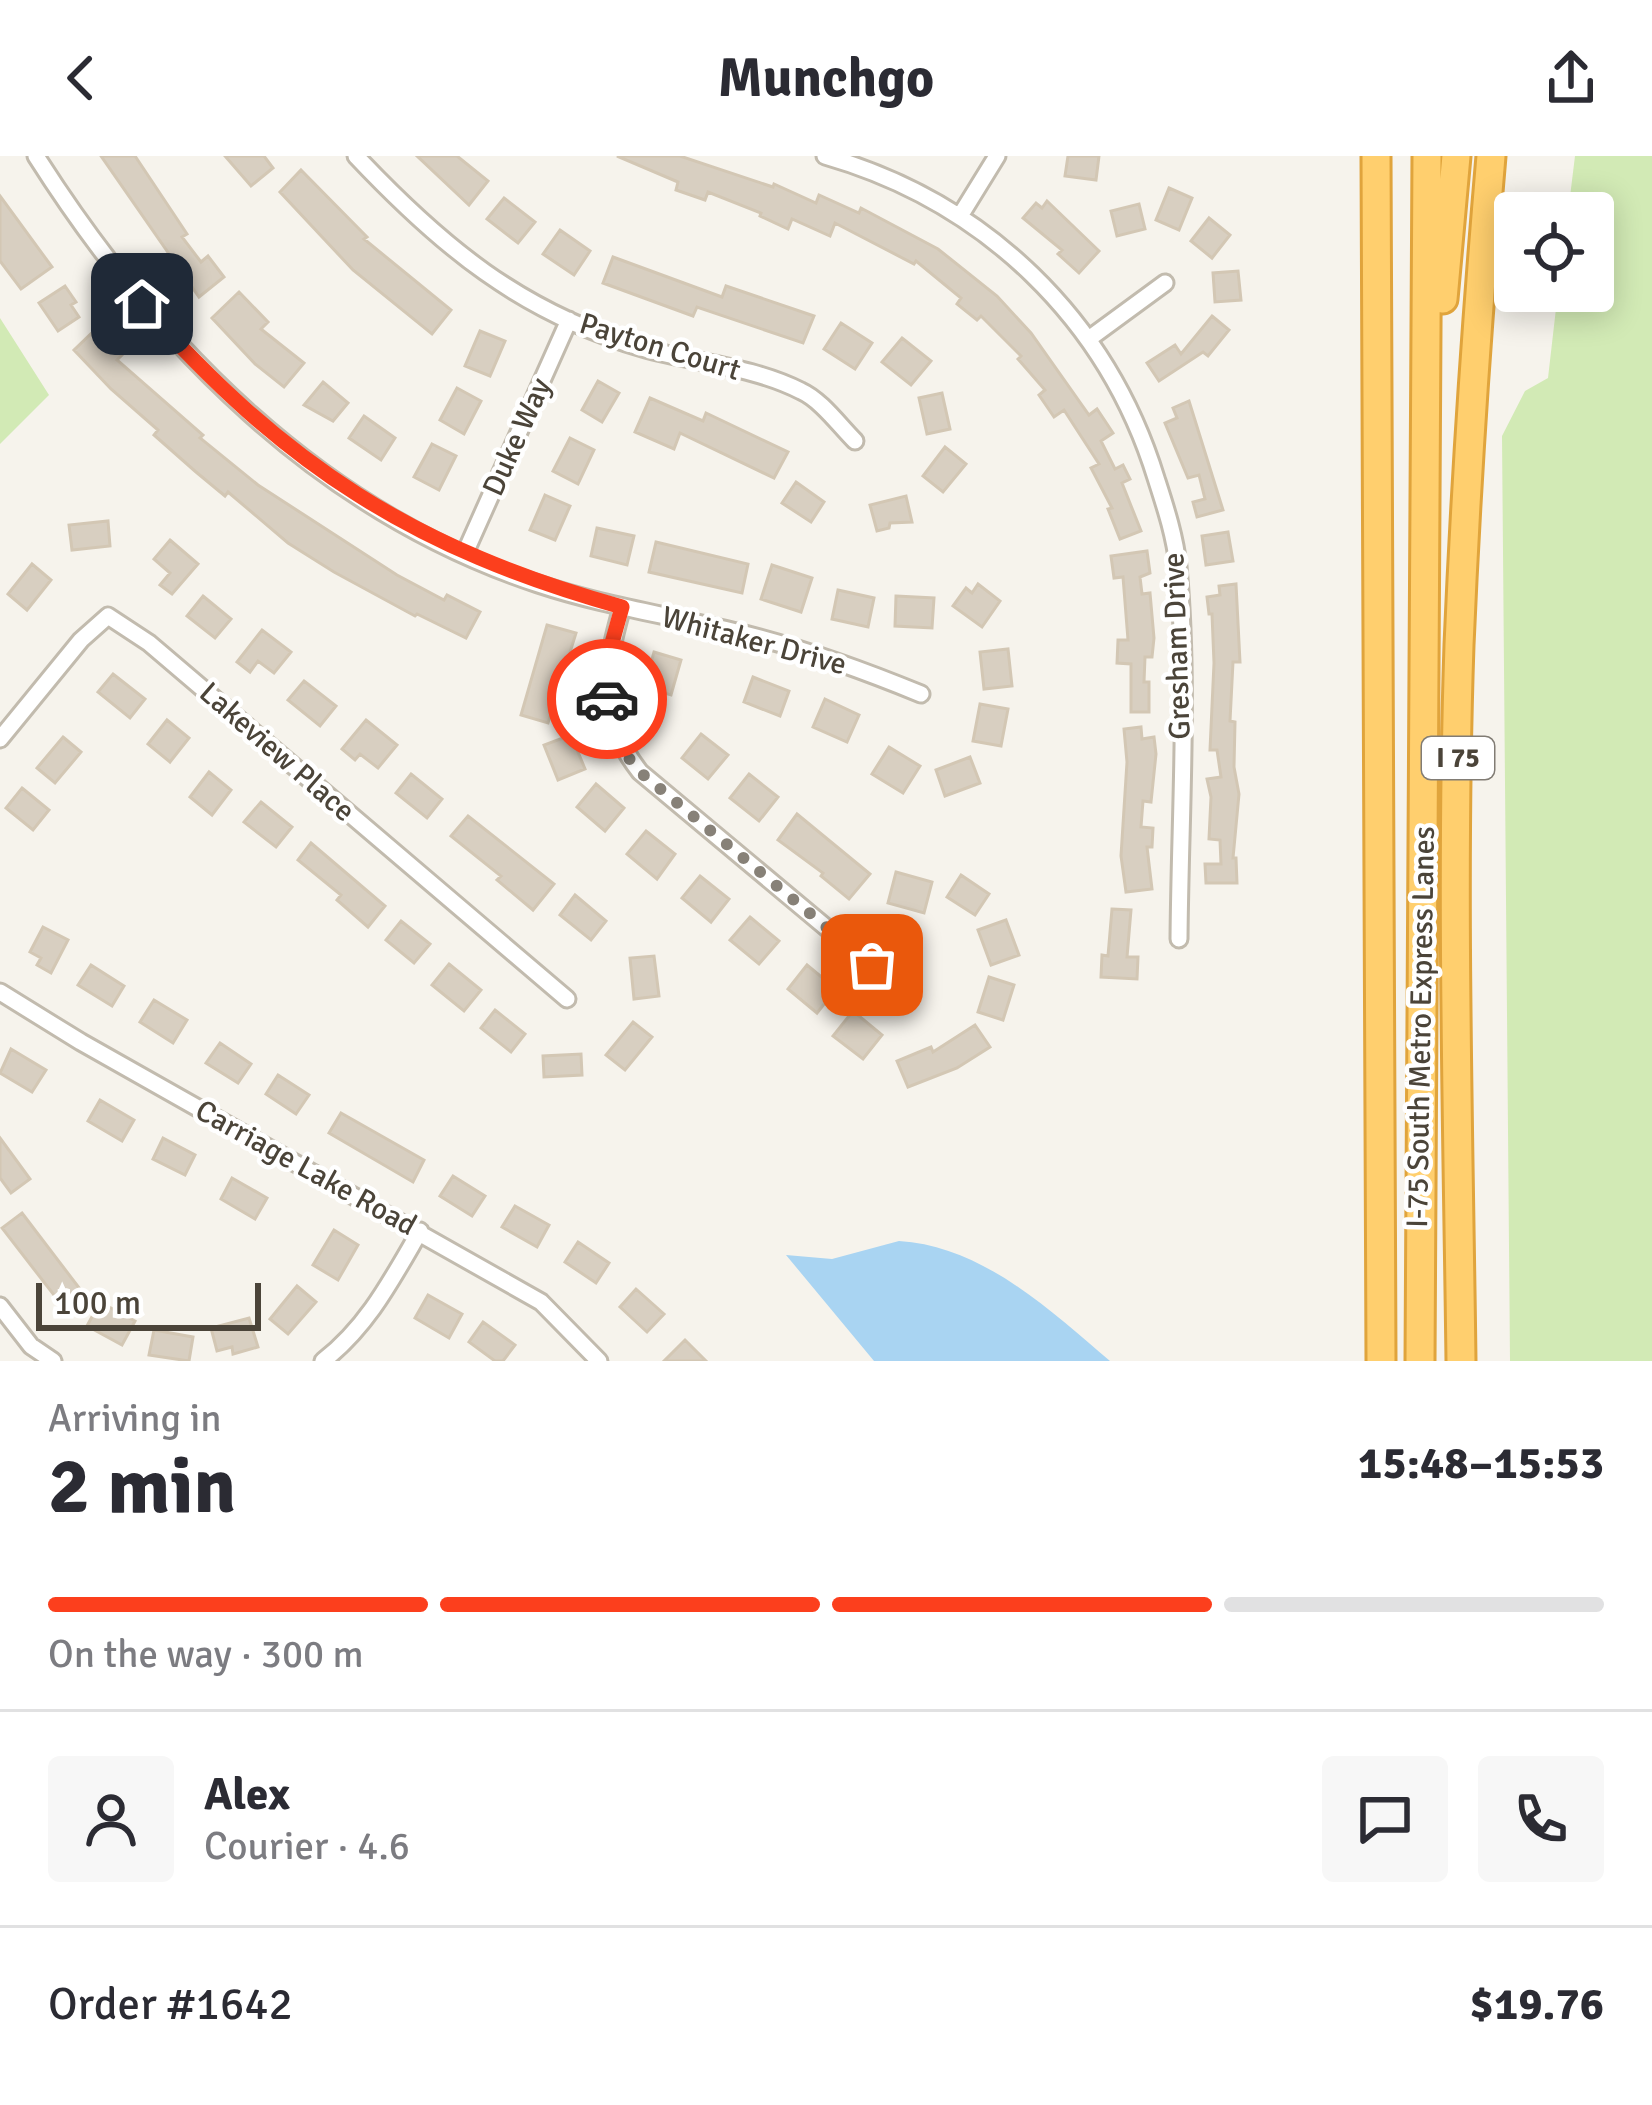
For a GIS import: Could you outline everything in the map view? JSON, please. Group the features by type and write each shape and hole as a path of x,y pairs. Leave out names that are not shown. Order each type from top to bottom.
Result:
{"highway":[{"name":"I 75","path":"1376,156 1381,1361"},
{"name":"I-75 South Metro Express Lanes","path":"1420,1361 1427,156"},
{"name":"I-75 South Metro Express Lanes","path":"1428,477 1456,156"},
{"name":"I 75","path":"1461,1361 1456,981 1459,647 1477,313 1491,156"}],"street":[{"name":"Whitaker Drive","path":"36,156 128,287 236,402 341,487 465,553 535,583 805,651 921,694"},
{"name":"Payton Court","path":"356,156 417,220 487,277 568,320 641,348 742,371 805,392 855,441"},
{"name":"Gresham Drive","path":"825,156 884,176 960,217 1046,287 1090,338 1116,378 1148,452 1178,563 1179,939"},
{"path":"960,217 997,156"},
{"path":"1090,338 1166,283"},
{"name":"Duke Way","path":"465,553 568,320"},
{"path":"622,607 605,668 609,716 623,751 640,772 872,965 900,976"},
{"name":"Lakeview Place","path":"0,739 81,640 108,616 149,643 567,999"},
{"name":"Carriage Lake Road","path":"0,992 541,1302 599,1361"},
{"path":"323,1361 349,1341 375,1308 420,1231"},
{"path":"0,1306 31,1346 53,1361"}],"green space":[{"path":"1575,156 1652,156 1652,1361 1510,1361 1502,436 1525,391 1548,378 1556,312 1614,312 1614,192 1571,192"},
{"path":"0,318 49,395 0,444"}],"water":[{"path":"899,1241 929,1245 986,1267 1038,1301 1110,1361 874,1361 786,1255 832,1259"}],"building":[{"path":"101,156 135,156 187,234 182,237 201,262 208,256 224,277 199,297"},
{"path":"225,156 264,156 273,168 251,186"},
{"path":"417,156 457,156 488,181 469,205"},
{"path":"617,156 680,156 774,184 816,203 819,195 859,213 861,208 938,249 997,296 1031,333 1089,415 1097,409 1113,433 1101,441 1115,469 1123,465 1130,479 1122,483 1141,531 1120,539 1108,509 1112,508 1091,468 1099,464 1064,410 1054,417 1039,395 1045,390 1018,359 1021,356 981,316 977,320 957,304 961,298 916,261 835,223 830,236 792,219 788,229 708,192 705,200 676,190 678,182"},
{"path":"1068,156 1099,156 1096,180 1065,176"},
{"path":"301,170 367,237 364,239 451,310 432,334 353,270 280,192"},
{"path":"1169,188 1192,198 1179,230 1156,220"},
{"path":"0,196 52,267 21,289 0,261"},
{"path":"504,198 535,222 518,243 487,219"},
{"path":"1047,201 1099,251 1079,273 1058,254 1062,250 1023,218 1036,203 1042,208"},
{"path":"1139,204 1145,229 1117,236 1111,211"},
{"path":"1209,218 1230,235 1212,258 1191,241"},
{"path":"560,230 590,251 574,275 543,254"},
{"path":"613,257 722,297 726,286 814,316 803,343 697,307 693,316 603,283"},
{"path":"1238,271 1241,300 1215,302 1213,273"},
{"path":"65,286 79,317 58,331 39,303"},
{"path":"239,292 268,322 261,329 304,363 284,387 212,318"},
{"path":"1212,316 1229,330 1208,356 1203,352 1159,381 1147,363 1175,345 1181,354"},
{"path":"841,323 872,343 855,369 824,349"},
{"path":"97,328 122,355 117,360 258,485 397,575 444,600 447,595 480,612 466,638 334,572 196,472 74,350"},
{"path":"480,331 505,341 490,376 465,366"},
{"path":"902,338 931,361 911,385 882,362"},
{"path":"598,381 619,393 602,422 582,410"},
{"path":"323,382 348,403 333,421 304,405"},
{"path":"457,388 481,401 464,434 440,420"},
{"path":"942,393 950,429 927,434 919,398"},
{"path":"650,398 703,421 706,413 788,452 774,478 680,433 674,449 635,432"},
{"path":"1189,401 1223,510 1197,517 1193,502 1205,499 1199,475 1188,478 1165,423 1177,418 1173,408"},
{"path":"364,416 395,438 381,460 349,438"},
{"path":"570,438 594,450 578,484 553,471"},
{"path":"432,444 456,456 439,490 414,477"},
{"path":"945,447 966,464 943,492 923,476"},
{"path":"796,482 824,502 811,522 782,503"},
{"path":"545,495 570,506 555,540 530,530"},
{"path":"906,496 912,522 890,523 889,528 877,531 870,505"},
{"path":"108,521 110,546 72,550 69,525"},
{"path":"597,528 634,536 627,565 591,556"},
{"path":"1228,532 1233,561 1206,565 1202,536"},
{"path":"170,540 198,564 172,594 160,585 170,573 154,559"},
{"path":"656,542 748,564 742,593 649,572"},
{"path":"1147,551 1150,573 1140,577 1142,594 1150,593 1154,638 1152,657 1145,657 1149,712 1131,712 1131,664 1117,663 1118,640 1128,640 1123,577 1114,578 1111,556"},
{"path":"32,564 51,580 27,610 8,594"},
{"path":"772,565 812,578 801,612 761,599"},
{"path":"978,584 1000,601 982,627 953,606 966,588 972,593"},
{"path":"1236,584 1240,662 1233,662 1230,721 1235,722 1239,794 1233,858 1237,883 1206,883 1205,864 1221,864 1220,840 1209,839 1207,779 1221,777 1217,750 1210,750 1214,663 1207,597 1220,595 1219,586"},
{"path":"838,590 874,598 868,627 832,619"},
{"path":"203,596 231,619 215,638 187,616"},
{"path":"896,596 934,598 932,628 895,626"},
{"path":"547,625 576,633 548,723 521,715"},
{"path":"262,630 291,652 274,673 258,661 250,672 237,662"},
{"path":"1008,649 1012,686 984,689 980,652"},
{"path":"654,652 681,660 671,695 644,687"},
{"path":"113,674 145,699 130,718 98,692"},
{"path":"753,677 789,691 780,716 744,702"},
{"path":"304,681 336,706 320,726 288,700"},
{"path":"825,699 859,715 847,742 813,727"},
{"path":"980,704 1008,709 1001,746 973,741"},
{"path":"167,720 189,738 170,762 148,744"},
{"path":"366,720 397,745 378,768 360,754 355,760 342,749"},
{"path":"1141,727 1142,739 1154,737 1156,754 1151,802 1143,801 1141,827 1153,828 1152,847 1147,847 1152,889 1126,892 1121,856 1127,762 1124,729"},
{"path":"701,734 728,755 708,779 682,758"},
{"path":"571,735 585,769 558,780 544,745"},
{"path":"63,737 81,752 55,783 37,768"},
{"path":"889,747 920,766 903,793 872,774"},
{"path":"970,757 980,783 945,796 936,770"},
{"path":"209,772 231,790 212,815 190,797"},
{"path":"411,774 442,799 427,818 396,793"},
{"path":"749,774 778,797 759,821 730,798"},
{"path":"596,784 624,808 605,831 577,807"},
{"path":"22,788 49,810 33,830 6,808"},
{"path":"261,802 292,827 276,847 244,822"},
{"path":"797,814 870,874 849,899 778,840"},
{"path":"468,816 554,884 533,910 497,880 501,876 451,836"},
{"path":"646,831 675,854 657,879 627,854"},
{"path":"311,843 385,906 368,927 337,900 341,895 298,860"},
{"path":"896,872 932,882 924,913 888,903"},
{"path":"961,875 989,894 975,915 947,897"},
{"path":"700,876 729,899 711,922 682,898"},
{"path":"575,895 606,921 591,940 560,915"},
{"path":"1112,909 1131,910 1127,957 1138,957 1137,979 1101,977"},
{"path":"750,917 779,941 759,964 730,940"},
{"path":"1006,920 1019,955 991,965 978,930"},
{"path":"401,921 430,944 414,963 386,940"},
{"path":"43,927 68,940 51,973 37,965 41,958 30,952"},
{"path":"654,956 659,996 634,999 630,958"},
{"path":"449,964 481,990 464,1011 432,985"},
{"path":"91,965 124,986 112,1006 78,985"},
{"path":"807,965 836,989 817,1013 788,989"},
{"path":"989,977 1014,985 1003,1020 978,1012"},
{"path":"154,1000 187,1020 173,1043 140,1022"},
{"path":"495,1010 525,1034 511,1052 481,1028"},
{"path":"853,1011 882,1035 863,1059 833,1036"},
{"path":"633,1022 652,1037 625,1070 606,1055"},
{"path":"975,1025 990,1047 957,1068 908,1087 897,1061 931,1047 933,1052"},
{"path":"220,1043 251,1064 238,1083 206,1063"},
{"path":"11,1049 46,1070 32,1092 0,1073"},
{"path":"581,1054 582,1075 544,1077 543,1056"},
{"path":"278,1075 309,1095 296,1114 266,1094"},
{"path":"100,1100 134,1120 122,1141 88,1121"},
{"path":"341,1113 424,1160 413,1182 329,1133"},
{"path":"0,1138 30,1179 11,1193 0,1178"},
{"path":"163,1138 195,1155 185,1175 153,1159"},
{"path":"453,1176 485,1196 472,1216 440,1196"},
{"path":"232,1178 267,1198 255,1219 221,1199"},
{"path":"515,1206 549,1225 537,1247 502,1227"},
{"path":"22,1213 83,1293 64,1308 2,1228"},
{"path":"334,1230 358,1245 338,1280 313,1265"},
{"path":"578,1242 609,1263 596,1283 565,1262"},
{"path":"297,1286 316,1302 288,1334 270,1319"},
{"path":"636,1289 664,1314 647,1332 620,1307"},
{"path":"428,1295 462,1314 449,1338 415,1318"},
{"path":"100,1302 135,1321 122,1345 87,1326"},
{"path":"249,1318 258,1347 233,1354 232,1347 217,1351 211,1328"},
{"path":"483,1322 515,1345 503,1361 495,1361 469,1342"},
{"path":"154,1330 193,1337 189,1361 149,1355"},
{"path":"685,1340 706,1361 664,1361"}],"way so far":[{"path":"607,699 623,751 640,772 872,965"}],"route":[{"path":"142,304 236,402 341,487 465,553 535,583 622,607 605,668 607,699"}]}
